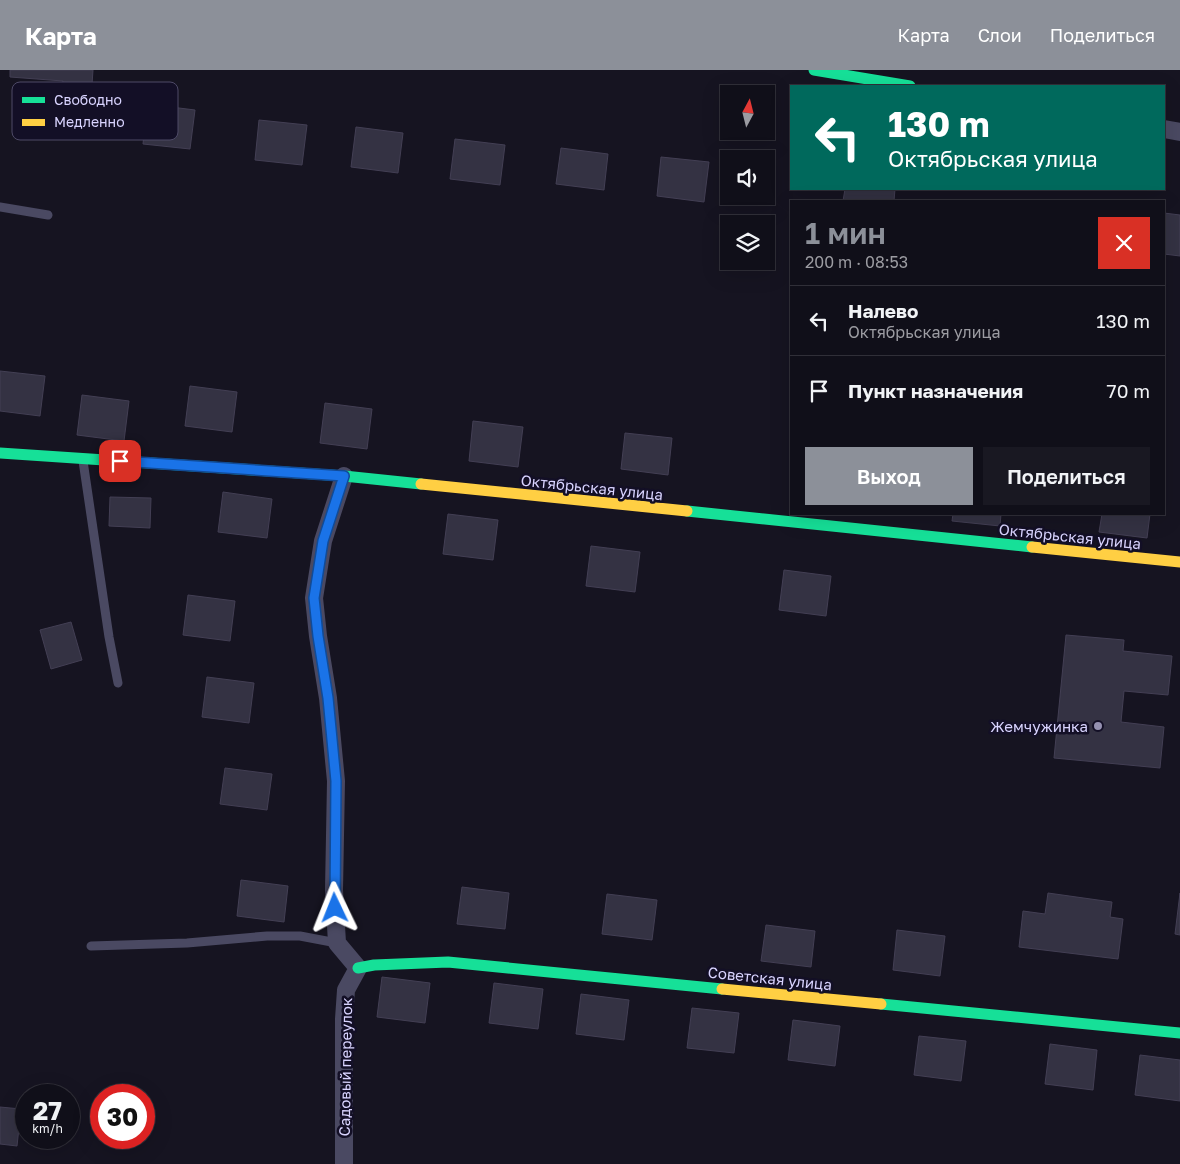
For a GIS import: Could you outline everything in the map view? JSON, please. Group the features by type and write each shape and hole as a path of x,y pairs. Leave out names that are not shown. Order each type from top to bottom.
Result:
{"street":[{"path":"814,70 904,85"},
{"path":"1165,129 1180,132"},
{"name":"Октябрьская улица","path":"0,453 344,476 1180,562"},
{"path":"344,476 323,541 314,598 328,698 336,781 334,890 337,943 358,968"},
{"name":"Советская улица","path":"358,968 374,965 448,962 1180,1033"},
{"name":"Садовый переулок","path":"344,1164 344,1019 346,990 358,968"}],"lane":[{"path":"0,207 48,215"},
{"path":"83,458 106,618 118,683"},
{"path":"91,946 187,943 284,936 300,936 337,943"}],"building":[{"path":"10,70 93,70 92,82 63,82 10,77"},
{"path":"178,108 195,110 190,149 143,144 143,140 178,140"},
{"path":"259,120 307,125 302,165 255,160"},
{"path":"356,127 403,133 398,173 351,167"},
{"path":"455,139 505,145 500,185 450,179"},
{"path":"561,148 608,154 604,190 556,184"},
{"path":"661,157 709,162 704,202 657,196"},
{"path":"845,190 895,190 894,200 843,200"},
{"path":"1165,213 1180,215 1180,256 1165,254"},
{"path":"0,371 45,376 40,416 0,411"},
{"path":"190,386 237,392 232,432 185,426"},
{"path":"82,395 129,401 124,441 77,435"},
{"path":"325,403 372,409 367,449 320,443"},
{"path":"473,421 523,427 518,467 469,461"},
{"path":"625,433 672,438 668,475 621,469"},
{"path":"223,492 272,499 267,538 218,532"},
{"path":"110,497 151,498 150,528 109,526"},
{"path":"448,514 498,520 493,560 443,554"},
{"path":"953,515 1001,515 1000,526 952,521"},
{"path":"1102,515 1150,515 1147,538 1099,532"},
{"path":"591,546 640,552 635,592 586,586"},
{"path":"784,570 831,576 826,616 779,610"},
{"path":"188,595 235,601 230,641 183,635"},
{"path":"71,622 82,660 51,669 40,630"},
{"path":"1066,635 1124,640 1123,651 1172,656 1168,695 1124,691 1121,722 1164,727 1160,768 1054,758"},
{"path":"207,677 254,683 249,723 202,717"},
{"path":"225,768 272,774 267,810 220,804"},
{"path":"241,880 288,886 284,922 237,916"},
{"path":"462,887 509,893 505,929 457,924"},
{"path":"1048,893 1112,902 1110,917 1123,919 1118,959 1019,947 1023,911 1045,914"},
{"path":"1180,893 1180,935 1175,934"},
{"path":"607,894 657,900 652,940 602,934"},
{"path":"766,925 815,931 811,967 761,961"},
{"path":"897,930 945,936 940,976 893,970"},
{"path":"382,977 430,983 425,1023 377,1017"},
{"path":"494,983 543,989 538,1029 489,1023"},
{"path":"581,994 629,1000 624,1040 576,1034"},
{"path":"692,1008 739,1013 734,1053 687,1048"},
{"path":"793,1020 840,1026 835,1066 788,1060"},
{"path":"919,1036 966,1041 961,1081 914,1075"},
{"path":"1050,1044 1097,1050 1093,1090 1045,1084"},
{"path":"1140,1055 1180,1060 1180,1101 1135,1095"},
{"path":"0,1107 15,1108 15,1146 0,1144"}],"traffic: fast":[{"path":"814,70 904,85"},
{"path":"0,453 344,476 421,484"},
{"path":"687,511 1032,547"},
{"path":"358,968 374,965 448,962 722,989"},
{"path":"881,1004 1180,1033"}],"traffic: slow":[{"path":"421,484 687,511"},
{"path":"1032,547 1180,562"},
{"path":"722,989 881,1004"}],"place":[{"name":"Жемчужинка","path":"1098,726"}],"route":[{"path":"120,461 344,476 323,541 314,598 328,698 336,781 335,908"}]}
